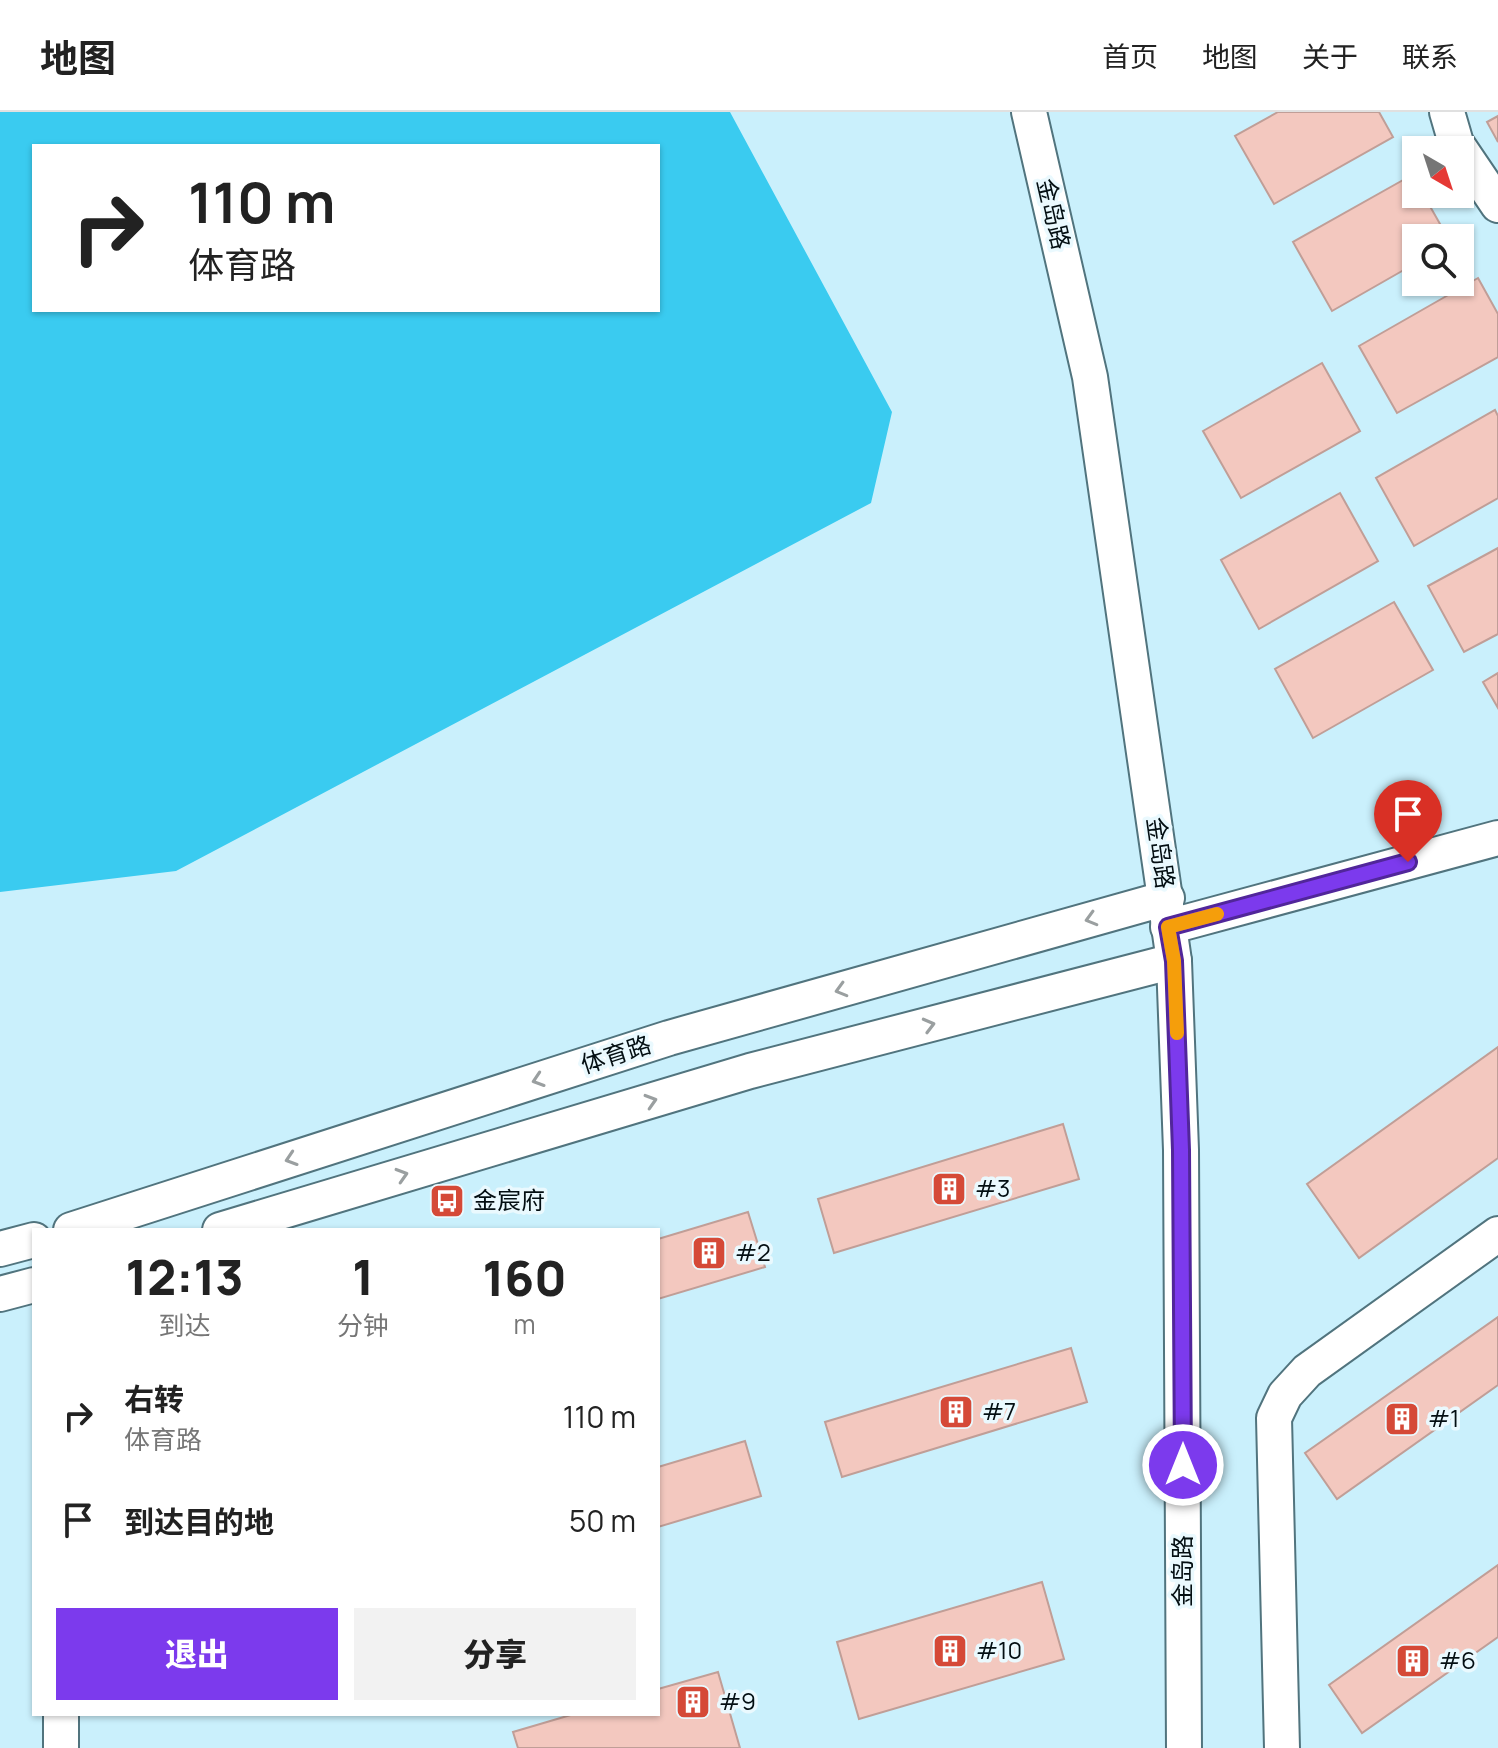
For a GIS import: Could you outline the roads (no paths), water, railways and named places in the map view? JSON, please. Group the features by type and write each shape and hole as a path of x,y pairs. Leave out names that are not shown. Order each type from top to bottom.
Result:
{"street":[{"name":"金岛路","path":"1029,112 1090,377 1174,961 1181,1150 1184,1748"},
{"path":"1447,112 1456,143 1498,205"},
{"name":"体育路","path":"77,1228 669,1038 1167,912 1498,838"},
{"path":"227,1228 750,1071 1174,961"},
{"path":"1282,1748 1274,1418 1285,1395 1307,1371 1498,1234"},
{"path":"0,1249 32,1241"},
{"path":"0,1294 32,1286"},
{"path":"61,1716 61,1748"}],"place":[{"name":"#3","path":"949,1189"},
{"name":"金宸府","path":"447,1201"},
{"name":"#2","path":"709,1253"},
{"name":"#7","path":"956,1412"},
{"name":"#1","path":"1402,1419"},
{"name":"#10","path":"950,1651"},
{"name":"#6","path":"1413,1661"},
{"name":"#9","path":"693,1702"}]}
